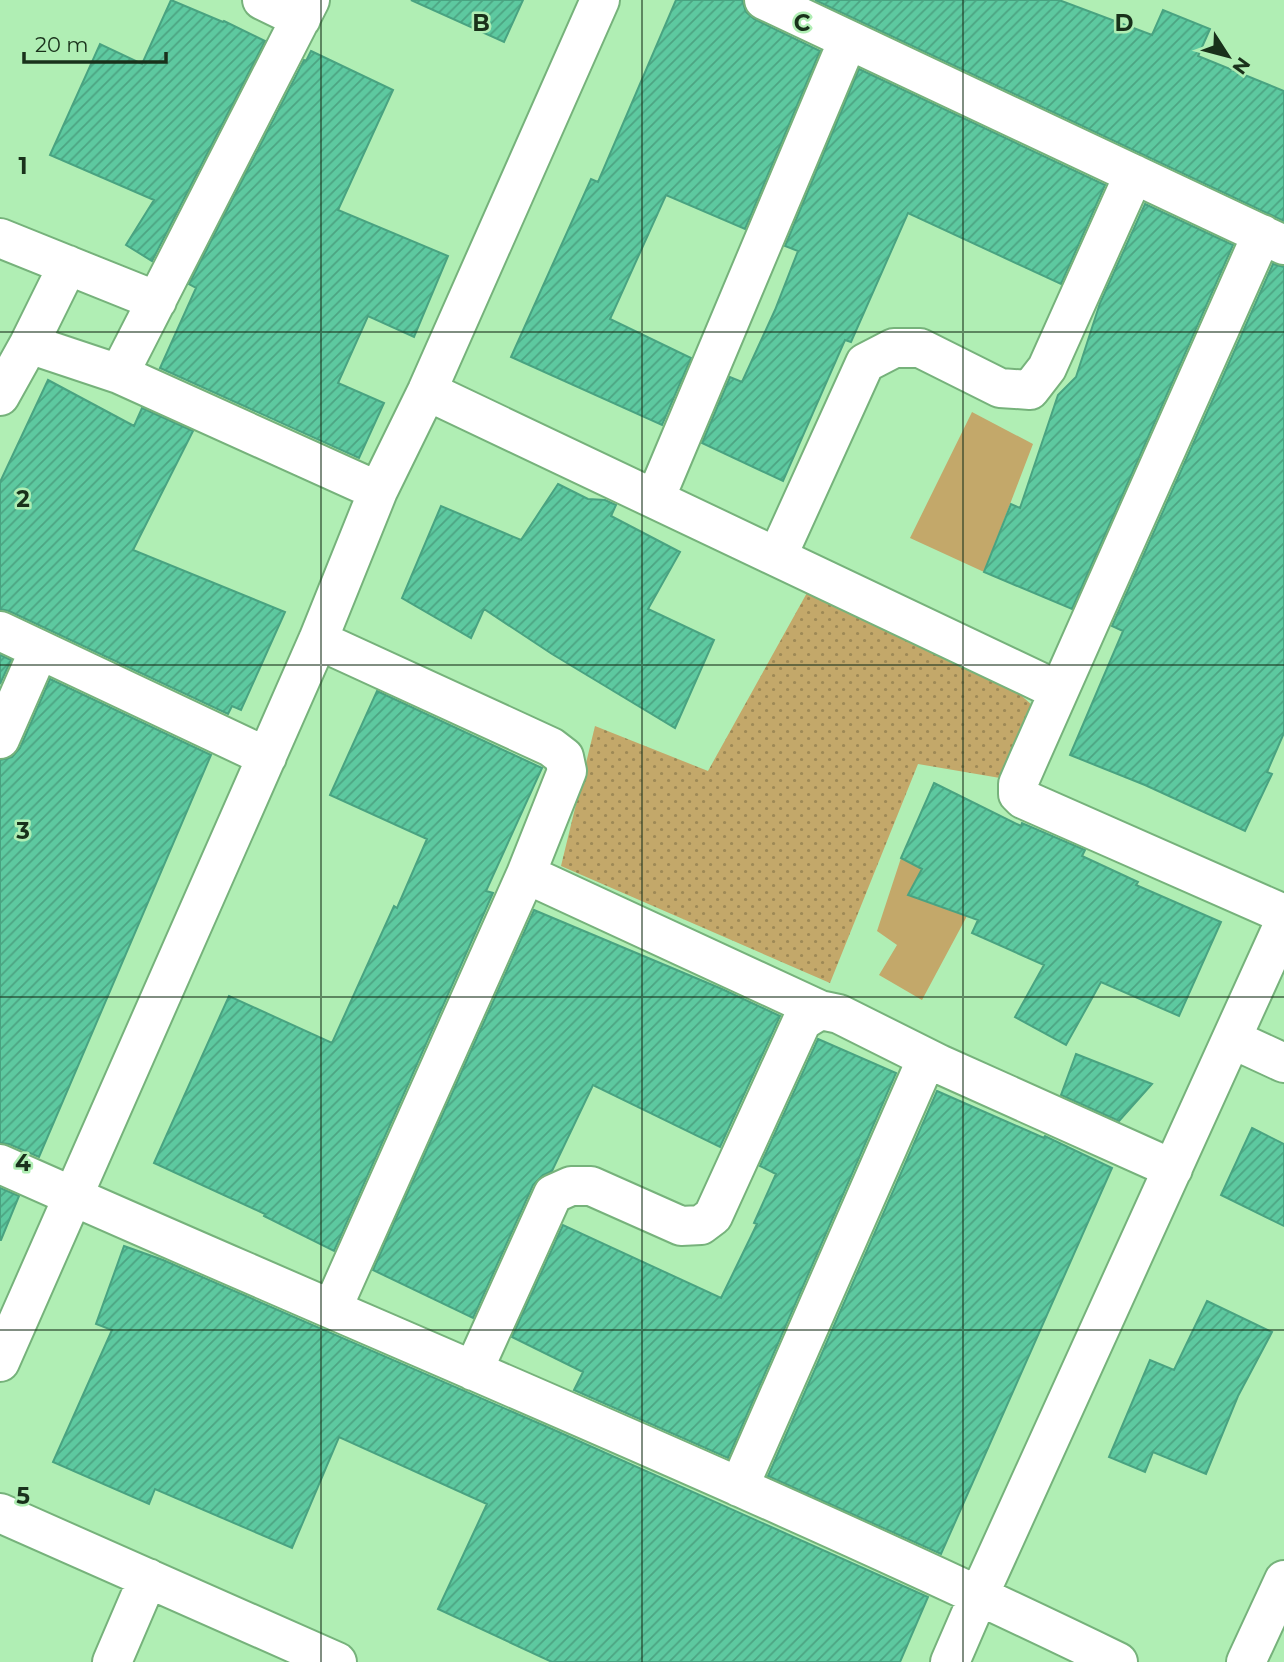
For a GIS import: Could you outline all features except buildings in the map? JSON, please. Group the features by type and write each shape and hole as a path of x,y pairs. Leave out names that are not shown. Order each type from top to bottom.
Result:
{"street":[{"path":"119,374 305,9 262,0"},
{"path":"0,1362 267,757 378,491 427,391 600,0"},
{"path":"764,0 1273,239 1059,691 1018,784 1017,794 1023,800 1284,914"},
{"path":"654,499 848,40"},
{"path":"777,557 865,363 894,348 920,348 1000,388 1030,390 1047,368 1134,174"},
{"path":"0,238 157,301"},
{"path":"0,396 68,265"},
{"path":"29,344 119,374 378,491"},
{"path":"427,391 1059,691"},
{"path":"0,631 267,757"},
{"path":"318,639 551,747 564,757 568,771 526,874 332,1309"},
{"path":"0,739 39,650"},
{"path":"526,874 820,1010 839,1014 939,1064 1173,1169"},
{"path":"950,1662 1284,923"},
{"path":"473,1371 553,1194 571,1186 591,1186 681,1226 701,1225 713,1216 802,1021 820,1010"},
{"path":"1232,1040 1284,1063"},
{"path":"739,1487 923,1067 939,1064"},
{"path":"0,1164 739,1487 979,1595 1118,1662"},
{"path":"0,1513 337,1662"},
{"path":"112,1662 148,1578"},
{"path":"1247,1662 1284,1580"}],"shaded area":[{"path":"972,412 1033,444 984,572 910,538"},
{"path":"808,591 967,648 1032,705 1000,778 918,764 830,983 561,866 595,726 708,771"},
{"path":"901,858 922,869 908,895 967,916 922,1000 879,975 897,945 877,931"}]}
